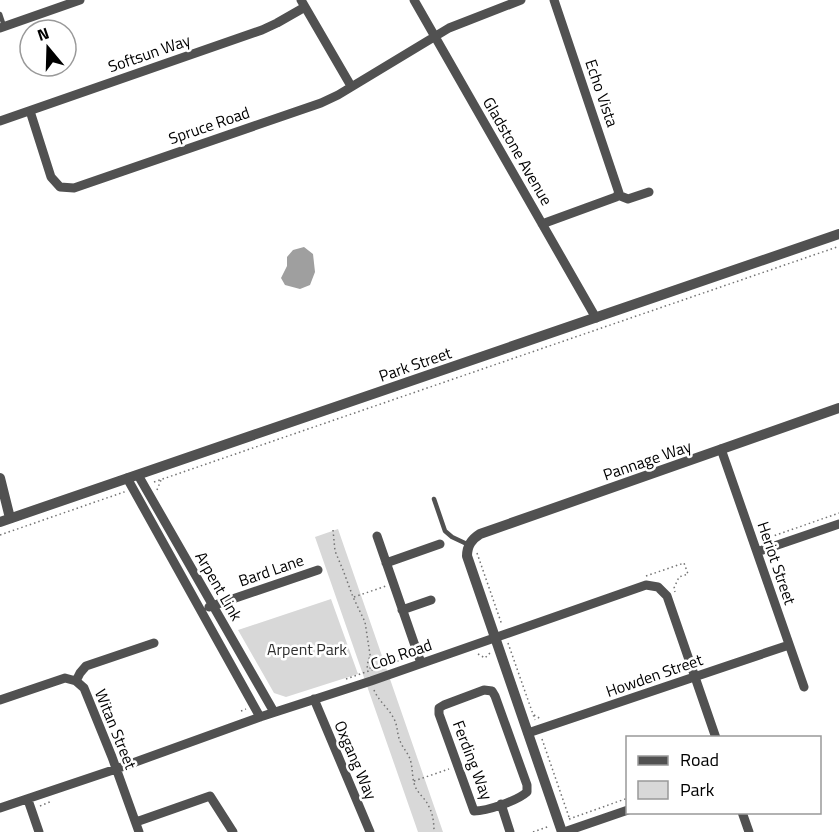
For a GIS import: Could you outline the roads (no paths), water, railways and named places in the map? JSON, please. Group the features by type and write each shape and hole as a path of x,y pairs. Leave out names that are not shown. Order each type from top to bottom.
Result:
{"street":[{"path":"2,27 80,0"},
{"name":"Gladstone Avenue","path":"414,0 596,318"},
{"name":"Echo Vista","path":"554,0 620,190 618,195"},
{"name":"Spruce Road","path":"30,111 51,177 60,187 74,188 321,103 456,24 517,1"},
{"path":"303,3 351,87"},
{"name":"Softsun Way","path":"0,121 262,30 277,23 303,3"},
{"path":"542,224 618,195 628,199 649,192"},
{"name":"Park Street","path":"5,520 839,234"},
{"name":"Pannage Way","path":"473,548 472,540 480,534 839,408"},
{"name":"Heriot Street","path":"721,450 804,687"},
{"name":"Arpent Link","path":"132,476 144,486 274,712"},
{"name":"Arpent Link","path":"132,476 133,489 200,610 248,705 260,717"},
{"path":"0,478 5,520"},
{"path":"756,547 839,524"},
{"path":"376,536 419,659"},
{"path":"386,563 440,544"},
{"path":"473,548 467,556 533,731 562,829 626,810"},
{"name":"Bard Lane","path":"200,610 318,570"},
{"name":"Cob Road","path":"0,808 314,699 419,659 499,639 641,586 653,585 661,588 665,594 715,736"},
{"path":"402,610 431,600"},
{"path":"76,681 86,666 154,643"},
{"name":"Howden Street","path":"533,731 789,645"},
{"name":"Witan Street","path":"0,700 65,678 76,681 84,688 139,832"},
{"name":"Ferding Way","path":"484,690 492,691 495,696 527,785 527,792 522,797 501,804 474,811 439,714 439,708 444,705 484,690"},
{"name":"Oxgang Way","path":"314,699 369,832"},
{"path":"136,822 210,796 233,832"},
{"path":"28,800 39,832"},
{"name":"Ferding Way","path":"501,804 510,832"},
{"path":"742,814 749,832"}],"lane":[{"path":"0,14 2,27"},
{"path":"434,499 445,531 473,548"}],"park label":[{"name":"Arpent Park","path":"307,649"}]}
